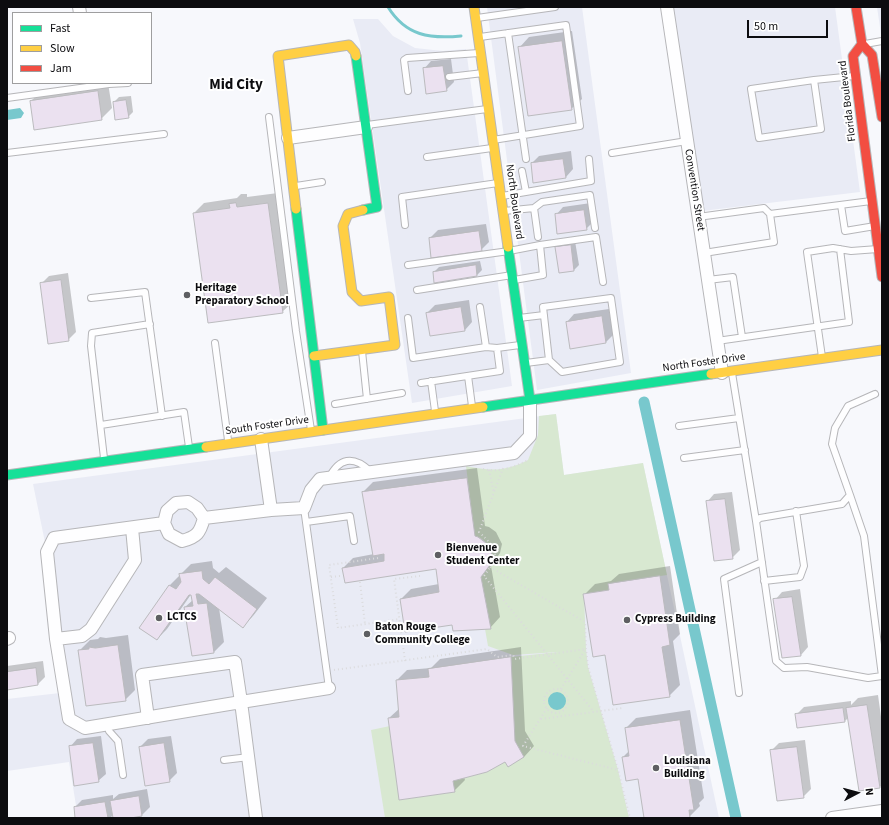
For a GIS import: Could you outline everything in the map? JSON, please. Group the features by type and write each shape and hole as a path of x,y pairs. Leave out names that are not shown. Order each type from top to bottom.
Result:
{"street":[{"name":"North Boulevard","path":"474,7 530,400"},
{"name":"Convention Street","path":"667,7 717,341 727,372"},
{"path":"856,7 862,44 872,55 882,117"},
{"name":"Florida Boulevard","path":"862,44 853,56 882,277"},
{"path":"314,356 395,344 389,297 361,301 352,292 343,226 348,214 377,207 355,52 348,45 278,56 294,186 314,356 323,430"},
{"path":"288,138 366,126"},
{"name":"North Foster Drive","path":"530,400 882,350"},
{"path":"204,518 271,510 304,508 311,490 320,480 329,478 514,453 530,436 530,400"},
{"name":"South Foster Drive","path":"7,475 530,400"},
{"path":"261,439 271,510"},
{"path":"188,502 197,508 204,518 201,528 193,538 182,541 169,534 164,523 167,511 176,503 188,502"},
{"path":"164,523 54,538 47,552 56,639 69,719 85,728 329,688"},
{"path":"56,639 82,636 91,629 136,560 132,528"},
{"path":"148,718 142,674 235,662 249,756 256,818"},
{"path":"832,818 866,816 882,811"}],"lane":[{"path":"502,7 503,14"},
{"path":"475,18 554,7"},
{"path":"427,157 493,144 532,133 580,126 566,25 478,38"},
{"path":"508,33 526,159"},
{"path":"862,44 882,41"},
{"path":"408,91 404,60 407,58 480,53"},
{"path":"449,77 483,73"},
{"path":"814,80 821,129 759,138 751,89 814,80 856,76"},
{"path":"7,98 109,84"},
{"path":"366,126 488,108"},
{"path":"269,117 296,331 311,432"},
{"path":"7,153 164,134"},
{"path":"612,153 687,141"},
{"path":"501,196 592,181 589,159"},
{"path":"522,171 526,192"},
{"path":"294,186 322,182"},
{"path":"405,225 402,197 499,183"},
{"path":"503,211 534,208 542,202 590,195 595,228"},
{"path":"770,214 872,201"},
{"path":"841,205 846,231 875,226"},
{"path":"534,208 538,237"},
{"path":"698,217 764,208 770,214 774,242 704,253"},
{"path":"408,265 596,237 603,282"},
{"path":"417,290 543,275 540,245"},
{"path":"822,358 807,252 833,248 851,251 878,249"},
{"path":"717,341 849,322 840,249"},
{"path":"708,280 733,277 742,337"},
{"path":"91,298 145,292 162,416"},
{"path":"612,298 620,362 562,372 549,360 543,307 612,298"},
{"path":"480,307 486,346"},
{"path":"518,318 544,315"},
{"path":"408,318 413,358 486,346 497,348 522,344"},
{"path":"105,461 91,346 92,333 150,324"},
{"path":"215,343 229,443"},
{"path":"421,383 500,371 497,348"},
{"path":"361,350 368,399"},
{"path":"525,364 549,360"},
{"path":"727,372 740,418 776,661 784,668 807,668 868,678 882,676 864,536 832,444 835,428 848,406 875,394"},
{"path":"468,376 473,409"},
{"path":"431,381 435,414"},
{"path":"335,404 402,393"},
{"path":"101,425 184,412 189,449"},
{"path":"679,426 740,418"},
{"path":"684,458 745,450"},
{"path":"756,521 760,518 842,504 850,495"},
{"path":"304,508 329,688"},
{"path":"764,581 800,577 804,566 796,511"},
{"path":"306,522 350,516 354,541"},
{"path":"739,693 724,579 762,562"},
{"path":"107,724 109,731 118,741 123,775"},
{"path":"224,760 249,756"}],"path":[{"path":"503,468 479,532 490,542 495,552 494,561 484,576 594,712"},
{"path":"489,470 494,493"},
{"path":"378,558 329,565 338,628 400,620"},
{"path":"490,567 585,622 588,668 618,770 630,818"},
{"path":"331,577 340,576"},
{"path":"405,661 394,579 420,576"},
{"path":"360,582 365,624"},
{"path":"334,671 487,649 497,657 514,655 515,659 586,649"},
{"path":"561,690 586,649"},
{"path":"556,713 564,710 568,703 567,695 561,690 553,689 547,693 544,701 547,708 556,713 559,717"},
{"path":"547,708 523,746 618,770"},
{"path":"540,719 623,708"}],"shaded area":[{"path":"487,7 582,7 631,373 537,390"},
{"path":"671,7 835,7 860,192 702,211"},
{"path":"877,7 882,7 882,40 881,34"},
{"path":"353,19 378,19 393,36 415,48 443,51 466,49 512,386 412,403 360,43"},
{"name":"Baton Rouge Community College","path":"556,414 564,475 643,463 719,818 78,818 69,762 7,771 7,699 60,693 47,552 33,484"}],"green space":[{"path":"556,414 564,475 643,463 667,575 608,584 609,590 584,594 588,667 618,770 629,818 385,818 371,730 390,726 400,800 454,792 453,781 487,772 505,762 509,766 524,757 515,741 511,657 558,652 513,655 488,646 485,629 491,628 481,577 490,564 491,555 486,543 479,537 475,536 466,466 483,469 497,469 512,467 528,460 538,435 539,416"}],"water":[{"path":"20,108 24,113 21,118 7,120 7,110"},
{"path":"557,692 563,695 566,701 563,707 557,710 551,707 548,701 551,695"}],"building":[{"path":"562,41 572,110 528,116 518,47"},
{"path":"443,66 447,91 426,94 423,68"},
{"path":"98,91 102,120 34,130 30,101"},
{"path":"126,100 129,118 115,120 113,102"},
{"path":"563,159 566,178 533,183 531,163"},
{"path":"236,203 237,207 268,203 283,313 208,323 193,213 230,208 229,204"},
{"path":"584,210 587,230 557,234 555,214"},
{"path":"479,231 482,251 431,258 429,238"},
{"path":"571,245 574,271 559,273 555,247"},
{"path":"476,265 477,276 434,283 433,272"},
{"path":"61,280 69,341 48,344 40,283"},
{"path":"461,307 465,331 430,336 426,313"},
{"path":"602,316 606,343 570,349 566,322"},
{"name":"Bienvenue Student Center","path":"467,478 475,536 486,543 492,555 490,565 481,577 491,629 453,631 452,625 405,632 400,599 439,592 436,569 345,583 342,568 384,561 384,554 373,556 362,492"},
{"path":"725,499 733,559 714,561 706,501"},
{"name":"LCTCS","path":"202,571 203,579 209,584 215,577 257,609 243,628 199,594 196,594 198,604 207,603 214,653 192,656 184,607 193,606 191,595 189,595 157,640 139,628 169,585 176,589 181,582 179,574"},
{"name":"Cypress Building","path":"660,576 670,645 662,647 670,697 613,705 605,655 593,657 583,594 609,590 608,584"},
{"path":"792,597 801,656 782,658 773,599"},
{"path":"118,645 126,701 86,706 78,650 89,649 89,647 95,648"},
{"path":"511,657 515,741 524,757 508,767 505,762 487,772 453,781 455,792 399,800 388,718 399,717 396,680 429,677 428,669"},
{"path":"36,668 38,685 7,690 7,672"},
{"path":"867,705 880,788 859,791 846,708"},
{"path":"843,708 845,722 797,728 795,714"},
{"name":"Louisiana Building","path":"680,720 694,810 689,810 690,818 644,818 638,779 626,781 622,757 629,756 625,728"},
{"path":"93,743 99,782 74,786 69,746"},
{"path":"164,743 170,782 145,786 139,747"},
{"path":"797,747 804,798 777,801 770,750"},
{"path":"139,796 142,816 131,818 113,818 110,801"},
{"path":"105,802 108,818 75,818 74,807"}],"waterway":[{"path":"388,7 395,17 403,24 420,34 439,37 461,36"},
{"path":"644,402 736,818"}],"traffic: fast":[{"path":"356,56 377,207 363,210"},
{"path":"296,209 323,430"},
{"path":"508,247 530,400"},
{"path":"483,407 711,374"},
{"path":"7,475 206,447"}],"traffic: slow":[{"path":"474,7 508,247"},
{"path":"296,209 278,56 349,45 355,52 356,56"},
{"path":"314,356 395,345 389,297 361,301 352,292 343,226 348,214 363,210"},
{"path":"711,374 882,350"},
{"path":"206,447 483,407"}],"traffic: jam":[{"path":"856,7 862,44 872,55 882,117"},
{"path":"862,44 853,56 882,277"}],"place":[{"name":"Heritage Preparatory School","path":"187,295"},
{"name":"Bienvenue Student Center","path":"438,555"},
{"name":"LCTCS","path":"159,618"},
{"name":"Cypress Building","path":"627,620"},
{"name":"Baton Rouge Community College","path":"367,634"},
{"name":"Louisiana Building","path":"656,768"}],"district":[{"name":"Mid City","path":"236,86"}]}
